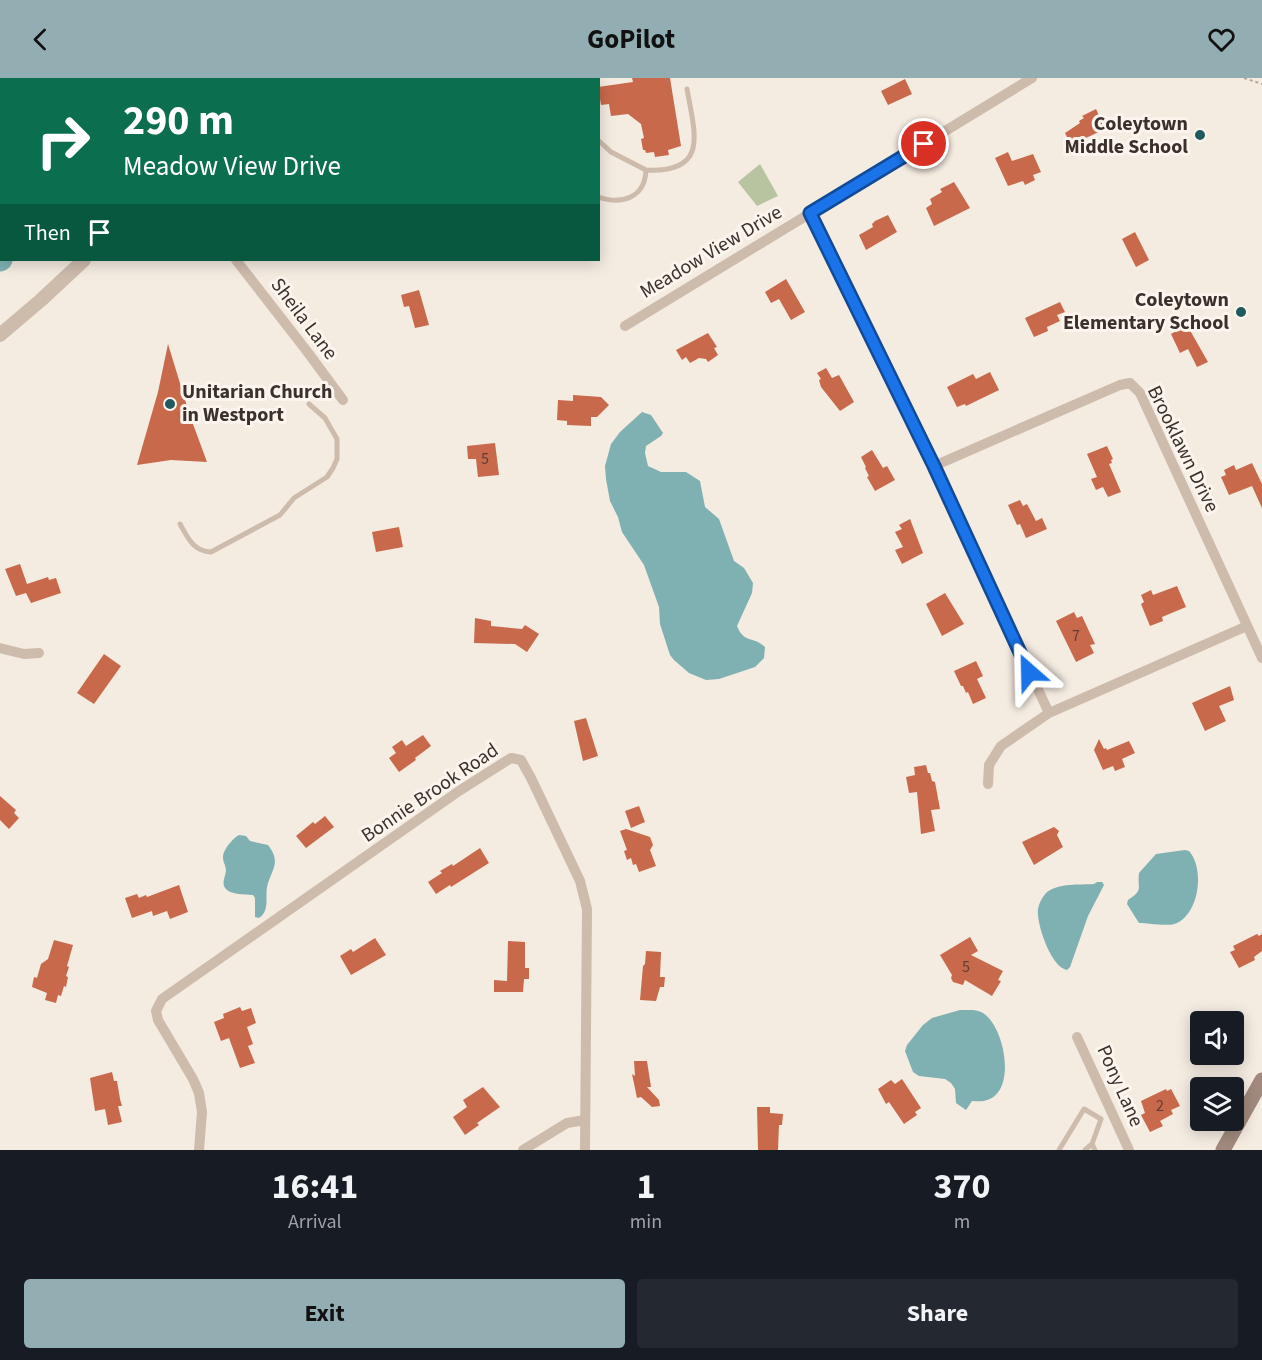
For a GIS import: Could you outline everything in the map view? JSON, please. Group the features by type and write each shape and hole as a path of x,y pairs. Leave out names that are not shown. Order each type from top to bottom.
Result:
{"main road":[{"path":"1223,1150 1262,1080"}],"street":[{"name":"Meadow View Drive","path":"625,326 1032,78"},
{"path":"810,213 934,466 1048,713"},
{"path":"0,335 83,261"},
{"name":"Sheila Lane","path":"237,261 343,400"},
{"name":"Brooklawn Drive","path":"934,466 1120,385 1130,383 1140,393 1262,658"},
{"path":"987,784 989,765 994,754 1014,736 1048,713 1247,626"},
{"path":"0,648 24,654 39,653"},
{"name":"Bonnie Brook Road","path":"199,1150 202,1104 193,1078 158,1020 156,1011 162,999 459,791 512,758 521,760 531,778 585,894 588,909 585,1150"},
{"name":"Pony Lane","path":"1077,1037 1129,1150"},
{"path":"524,1150 567,1123 585,1120"}],"lane":[{"path":"600,142 611,152 646,170 672,169 687,160 693,151 694,132 687,89"},
{"path":"600,197 616,200 634,195 643,186 646,170"},
{"path":"180,524 196,549 211,552 280,515 294,498 327,477 337,459 338,439 325,418 309,405"},
{"path":"1059,1150 1084,1109 1101,1119 1093,1147 1085,1150"}],"path":[{"path":"1244,78 1262,84"}],"green space":[{"path":"760,164 778,196 757,206 738,182"}],"water":[{"path":"642,412 651,415 663,433 646,446 648,466 661,472 686,472 700,481 705,507 719,519 734,561 744,568 753,583 752,593 737,626 746,638 765,647 764,658 755,667 719,679 706,680 689,673 670,655 660,624 659,607 644,565 622,532 610,501 606,479 605,466 611,444 620,432"},
{"path":"239,835 246,836 250,841 268,845 274,857 275,862 267,887 266,908 259,918 255,917 253,895 231,892 224,885 226,867 223,854 229,844"},
{"path":"1189,851 1194,859 1198,879 1195,901 1190,910 1184,918 1174,924 1139,923 1127,904 1139,889 1139,873 1156,854"},
{"path":"1102,882 1104,885 1088,916 1067,970 1055,962 1050,954 1039,924 1039,904 1047,892 1052,889"},
{"path":"960,1010 981,1012 991,1020 1002,1044 1005,1058 1002,1085 996,1094 985,1101 972,1101 966,1110 956,1103 955,1089 951,1083 945,1079 919,1076 913,1072 905,1051 923,1025 932,1018"}],"building":[{"path":"632,78 670,78 681,146 668,150 669,155 655,157 654,152 646,153 643,150 641,139 644,138 641,124 628,114 611,116 609,104 601,105 600,87 633,82"},
{"path":"905,79 912,94 888,105 881,91"},
{"path":"1096,109 1105,129 1071,145 1065,133 1080,123 1079,121 1084,118 1082,116"},
{"path":"1008,152 1012,161 1033,154 1041,172 1033,175 1035,180 1025,185 1023,181 1008,186 995,158"},
{"path":"954,182 970,208 934,226 926,208 932,204 930,199 942,192 940,189"},
{"path":"888,215 897,232 866,250 859,235 873,227 872,224 875,221"},
{"path":"1135,232 1149,260 1136,267 1122,239"},
{"path":"786,279 805,312 791,320 779,299 771,303 765,292"},
{"path":"419,290 429,325 415,328 409,306 404,307 401,295"},
{"path":"1060,302 1065,312 1057,315 1060,321 1047,327 1048,331 1034,337 1025,318"},
{"path":"1187,325 1208,362 1197,367 1188,349 1180,353 1171,334"},
{"path":"708,333 717,347 714,348 718,355 708,362 706,359 699,358 690,363 686,357 682,360 676,350"},
{"name":"Unitarian Church in Westport","path":"168,344 207,462 171,460 137,465 158,392"},
{"path":"826,368 832,378 839,375 854,402 840,411 821,387 819,380 821,379 817,373"},
{"path":"990,372 999,390 966,406 965,404 957,407 947,387 973,374 976,379"},
{"path":"573,395 601,397 609,405 597,417 591,417 591,426 567,425 567,421 557,420 558,400 573,401"},
{"path":"495,443 499,475 478,477 476,459 468,459 467,446"},
{"path":"1107,446 1113,459 1109,464 1121,492 1108,497 1103,487 1096,490 1091,479 1097,477 1087,454"},
{"path":"872,450 883,468 887,466 895,480 875,491 867,477 869,476 861,457"},
{"path":"1252,463 1262,484 1262,508 1252,486 1229,495 1221,477 1226,475 1224,470 1234,465 1236,470"},
{"path":"1020,500 1023,506 1027,504 1036,521 1042,518 1047,529 1026,538 1008,505"},
{"path":"910,519 923,553 902,564 895,550 903,547 895,532 902,529 899,525"},
{"path":"399,527 403,547 376,552 372,532"},
{"path":"20,564 27,584 48,577 49,580 56,578 61,593 31,603 26,593 16,596 5,569"},
{"path":"1177,586 1186,607 1162,617 1163,621 1150,626 1141,604 1144,602 1141,595 1151,590 1153,595"},
{"path":"945,593 964,624 942,636 926,604"},
{"path":"1074,612 1077,618 1082,616 1095,644 1090,645 1094,653 1076,662 1056,621"},
{"path":"475,618 491,621 491,626 522,629 525,625 539,634 527,652 515,644 474,643"},
{"path":"104,654 121,666 94,704 77,693"},
{"path":"976,661 983,676 977,679 986,698 973,704 954,671"},
{"path":"1230,686 1234,700 1219,706 1226,721 1205,731 1192,703"},
{"path":"586,718 598,756 583,761 574,721"},
{"path":"423,735 431,746 399,772 389,758 396,753 392,747 402,740 406,746"},
{"path":"1099,739 1104,749 1107,750 1129,741 1135,753 1122,759 1125,767 1115,771 1113,766 1103,770 1094,750"},
{"path":"926,765 932,781 935,782 940,809 931,810 935,831 921,834 917,792 909,793 906,777 915,775 914,767"},
{"path":"0,796 16,810 14,813 19,818 9,829 0,820"},
{"path":"639,806 645,822 631,828 625,811"},
{"path":"325,816 334,827 306,848 296,836 313,822 315,824"},
{"path":"1054,827 1059,831 1057,835 1063,847 1034,865 1022,842"},
{"path":"626,829 650,837 653,845 650,850 656,866 639,872 631,858 627,860 624,851 627,850 620,831"},
{"path":"480,848 489,863 436,894 428,882 442,873 440,871 452,864 453,866"},
{"path":"179,885 188,912 170,919 167,911 153,916 152,911 132,918 125,898 137,894 139,898 146,895 147,897"},
{"path":"1257,934 1259,936 1262,934 1262,951 1254,957 1255,960 1239,968 1230,952 1235,950 1233,946"},
{"path":"970,937 978,951 971,955 1003,971 998,980 1001,981 992,996 965,980 963,985 953,982 952,975 940,955"},
{"path":"375,938 386,955 351,975 340,956 351,949 353,952"},
{"path":"54,940 73,945 67,966 69,967 66,987 64,986 61,996 58,995 56,1003 45,1000 47,993 32,987 41,964 48,959"},
{"path":"508,941 525,942 525,968 529,968 529,979 524,979 523,992 494,992 494,980 507,981"},
{"path":"646,951 661,952 660,977 665,977 664,987 660,987 656,1001 640,1000"},
{"path":"240,1007 242,1011 251,1008 256,1023 247,1027 253,1044 248,1046 255,1063 240,1068 229,1038 221,1041 214,1022 224,1018 223,1014"},
{"path":"634,1061 647,1061 651,1087 647,1087 659,1100 660,1106 652,1107 641,1097 637,1098 632,1074 635,1076"},
{"path":"112,1072 114,1081 117,1081 122,1106 118,1106 122,1122 108,1125 105,1109 95,1111 90,1078"},
{"path":"902,1079 921,1108 915,1112 917,1115 904,1124 889,1102 886,1104 878,1089 891,1080 895,1084"},
{"path":"483,1087 500,1107 477,1123 479,1125 465,1135 453,1117 467,1107 463,1100"},
{"path":"1166,1089 1167,1091 1171,1089 1180,1106 1171,1110 1173,1114 1160,1121 1163,1126 1150,1132 1141,1115 1145,1113 1141,1101"},
{"path":"757,1107 770,1107 770,1113 783,1114 782,1125 779,1125 778,1150 758,1150"}],"place":[{"name":"Coleytown Middle School","path":"1200,135"},
{"name":"Coleytown Elementary School","path":"1241,312"},
{"name":"Unitarian Church in Westport","path":"170,404"}],"route":[{"path":"924,144 810,213 934,466 1029,672"}]}
